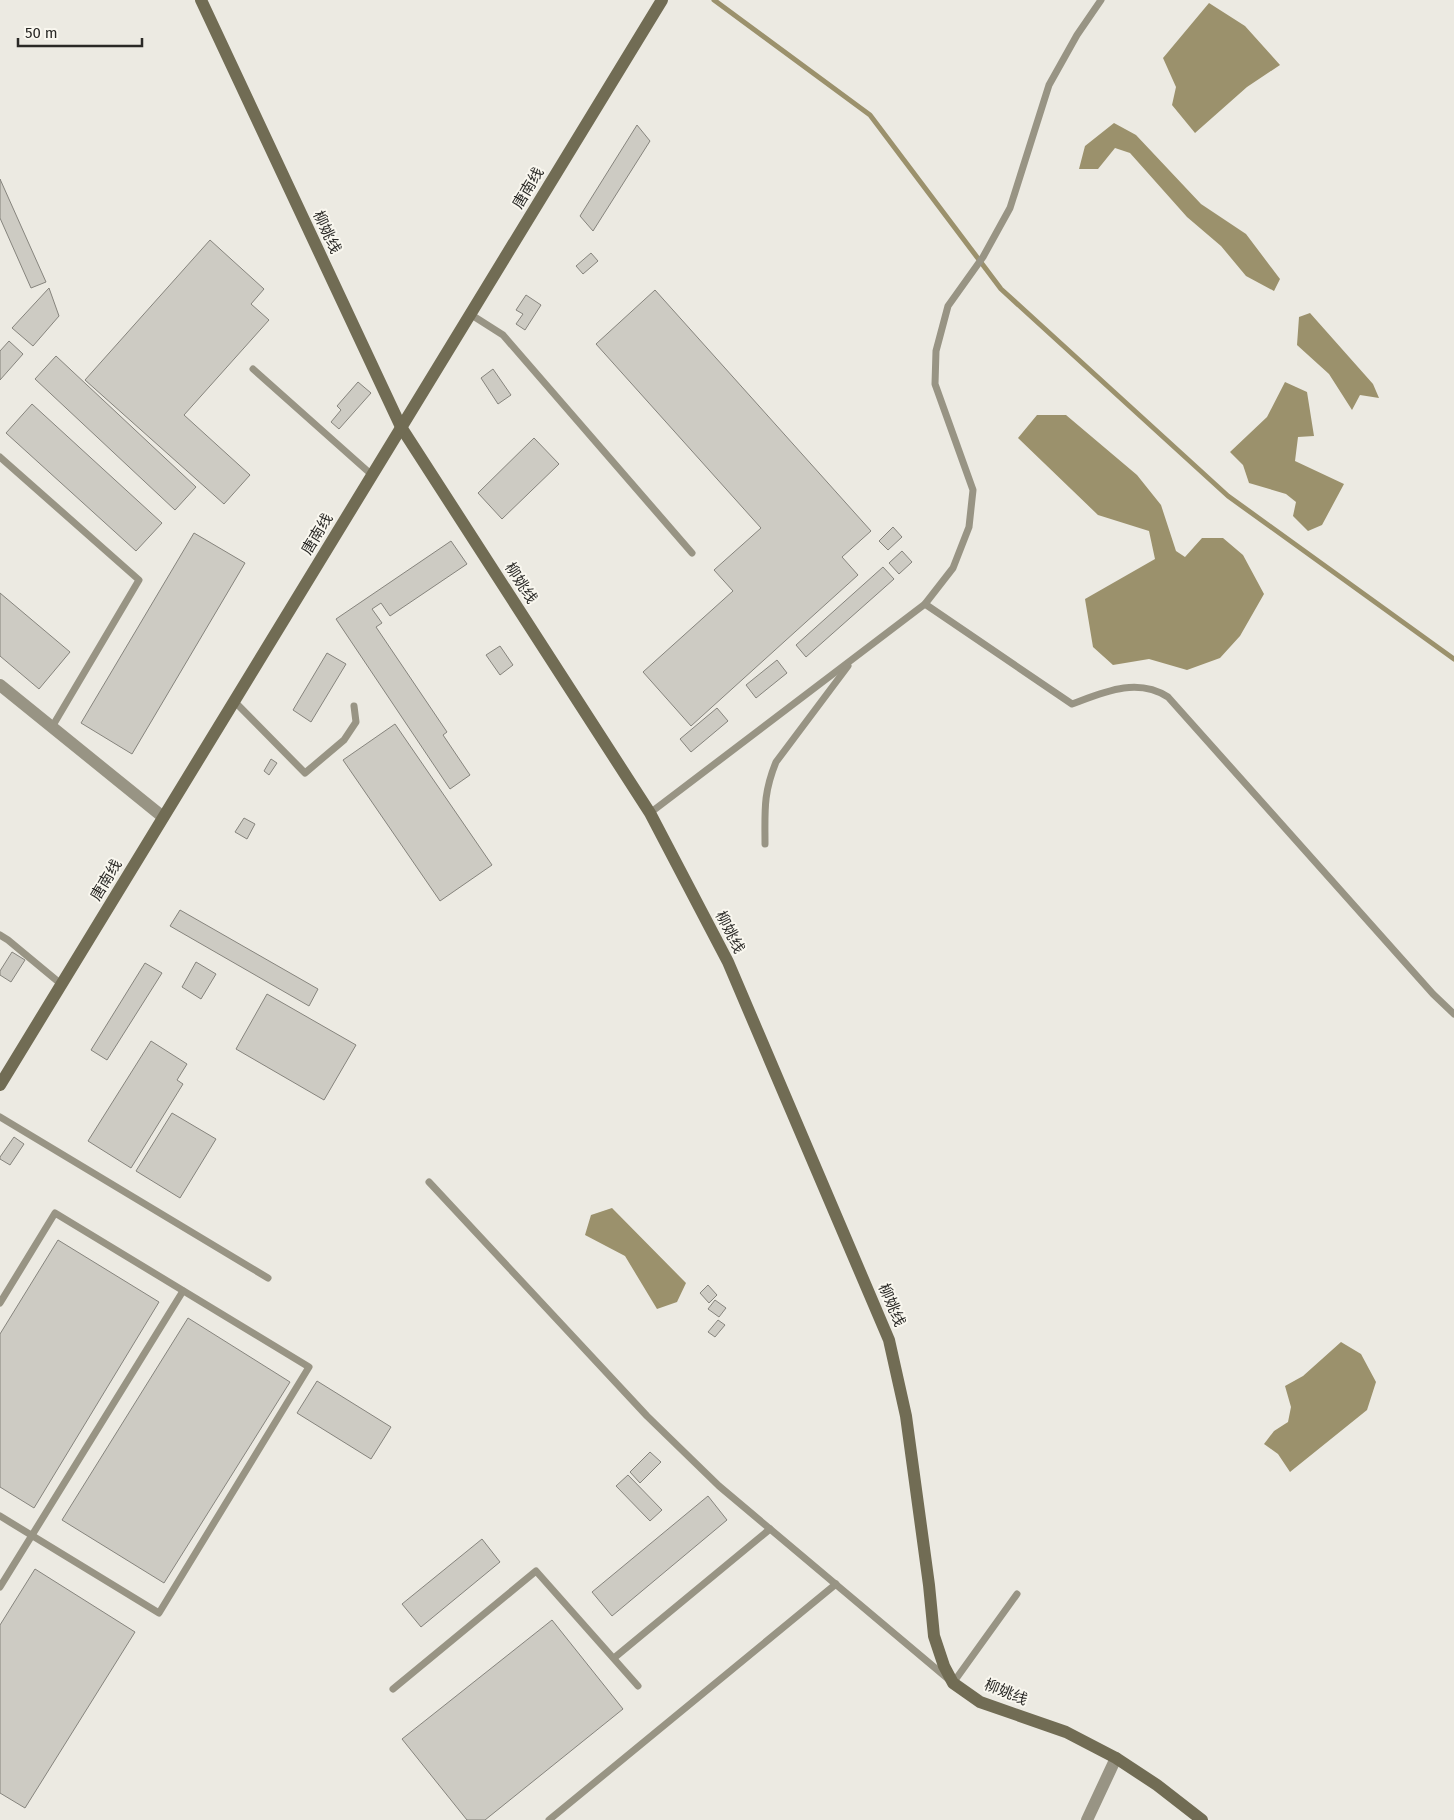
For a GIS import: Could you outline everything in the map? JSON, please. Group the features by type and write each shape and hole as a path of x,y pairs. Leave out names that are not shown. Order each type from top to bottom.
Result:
{"street":[{"name":"柳姚线","path":"201,0 401,427 650,813 728,962 889,1340 906,1416 934,1636 944,1666 954,1683 980,1702 1066,1732 1116,1758 1202,1820"},
{"name":"唐南线","path":"0,1085 662,0"},
{"path":"0,685 163,817"},
{"path":"1087,1820 1116,1758"}],"lane":[{"path":"650,813 925,604 953,568 969,527 973,490 935,384 936,351 948,306 983,257 1010,208 1049,85 1077,35 1101,0"},
{"path":"470,314 503,334 692,553"},
{"path":"253,369 372,475"},
{"path":"0,458 139,580 52,727"},
{"path":"925,604 1072,704 1106,691 1136,687 1156,690 1168,698 1433,994 1454,1014"},
{"path":"765,844 764,800 768,780 776,762 852,660"},
{"path":"234,701 305,774 344,740 356,722 354,706"},
{"path":"0,935 14,944 61,984"},
{"path":"0,1117 268,1278"},
{"path":"429,1182 647,1416 719,1486 954,1683 1017,1594"},
{"path":"0,1304 55,1213 309,1367 159,1613 0,1516"},
{"path":"0,1587 183,1291"},
{"path":"614,1658 770,1529"},
{"path":"393,1689 536,1571 638,1686"},
{"path":"549,1820 836,1584"}],"shaded area":[{"path":"1209,3 1245,26 1280,65 1247,87 1195,133 1172,105 1176,87 1163,58"},
{"path":"1114,123 1136,135 1201,204 1246,234 1280,279 1274,291 1246,276 1221,246 1187,217 1130,153 1115,148 1098,169 1079,169 1085,146"},
{"path":"1310,313 1373,384 1379,398 1360,395 1352,410 1329,374 1297,345 1299,317"},
{"path":"1285,382 1307,392 1314,436 1298,437 1295,461 1344,484 1322,525 1308,531 1293,516 1296,502 1286,494 1249,483 1243,465 1230,452 1267,417"},
{"path":"1037,415 1066,415 1137,475 1161,505 1176,551 1185,557 1202,538 1223,538 1243,555 1264,594 1240,636 1220,658 1187,670 1149,659 1113,665 1093,647 1085,599 1155,559 1149,531 1098,515 1018,438"},
{"path":"612,1208 686,1283 677,1302 657,1309 625,1256 585,1235 591,1215"},
{"path":"1341,1342 1361,1354 1376,1382 1367,1410 1290,1472 1278,1454 1264,1444 1274,1431 1288,1422 1291,1407 1285,1386 1303,1376"}],"building":[{"path":"637,125 650,141 593,231 580,216"},
{"path":"0,179 46,282 31,288 0,218"},
{"path":"210,240 264,289 251,304 269,320 184,415 250,475 224,504 85,380"},
{"path":"591,253 598,261 583,274 576,266"},
{"path":"49,288 59,316 33,346 12,328"},
{"path":"655,290 871,531 842,557 858,575 691,726 643,672 733,591 714,570 761,528 596,344"},
{"path":"526,295 541,305 525,330 516,324 523,314 516,310"},
{"path":"9,341 23,354 0,380 0,351"},
{"path":"56,356 196,487 175,510 35,379"},
{"path":"493,369 511,395 498,404 481,378"},
{"path":"358,382 371,393 339,429 331,422 341,410 337,406"},
{"path":"32,404 162,523 136,551 6,433"},
{"path":"534,438 559,464 502,519 478,493"},
{"path":"893,527 902,537 888,550 879,541"},
{"path":"194,533 245,563 132,754 81,723"},
{"path":"451,541 467,564 390,616 381,603 372,609 382,623 376,627 447,732 443,735 470,775 450,789 336,619"},
{"path":"902,551 912,562 899,574 889,563"},
{"path":"883,567 894,579 806,657 796,645"},
{"path":"0,593 70,652 39,689 0,656"},
{"path":"500,646 513,665 500,675 486,655"},
{"path":"327,653 346,664 311,722 293,710"},
{"path":"777,660 787,673 756,698 746,685"},
{"path":"717,708 728,721 691,752 680,739"},
{"path":"395,724 492,865 440,901 343,760"},
{"path":"271,759 277,763 269,775 264,771"},
{"path":"244,818 255,824 247,839 235,832"},
{"path":"180,910 318,989 309,1006 170,926"},
{"path":"12,952 25,960 11,982 0,975 0,971"},
{"path":"196,962 216,974 201,999 182,987"},
{"path":"145,963 162,973 107,1060 91,1050"},
{"path":"267,994 356,1045 324,1100 236,1049"},
{"path":"151,1041 187,1064 177,1080 183,1084 131,1168 88,1141"},
{"path":"172,1113 216,1139 180,1198 136,1171"},
{"path":"14,1137 24,1144 10,1165 0,1159 0,1157"},
{"path":"58,1240 159,1302 34,1508 0,1487 0,1334"},
{"path":"708,1285 717,1295 709,1303 700,1293"},
{"path":"715,1300 726,1308 719,1317 708,1309"},
{"path":"188,1318 290,1382 164,1583 62,1520"},
{"path":"718,1320 725,1325 715,1337 708,1332"},
{"path":"317,1381 391,1427 371,1459 297,1413"},
{"path":"650,1452 661,1462 640,1483 630,1472"},
{"path":"628,1475 662,1510 650,1521 616,1486"},
{"path":"708,1496 727,1520 612,1616 592,1592"},
{"path":"482,1539 500,1562 421,1627 402,1604"},
{"path":"35,1569 135,1632 25,1808 0,1793 0,1625"},
{"path":"552,1620 623,1709 485,1820 467,1820 402,1739"}],"waterway":[{"path":"714,0 870,115 1001,289 1228,496 1454,659"}]}
